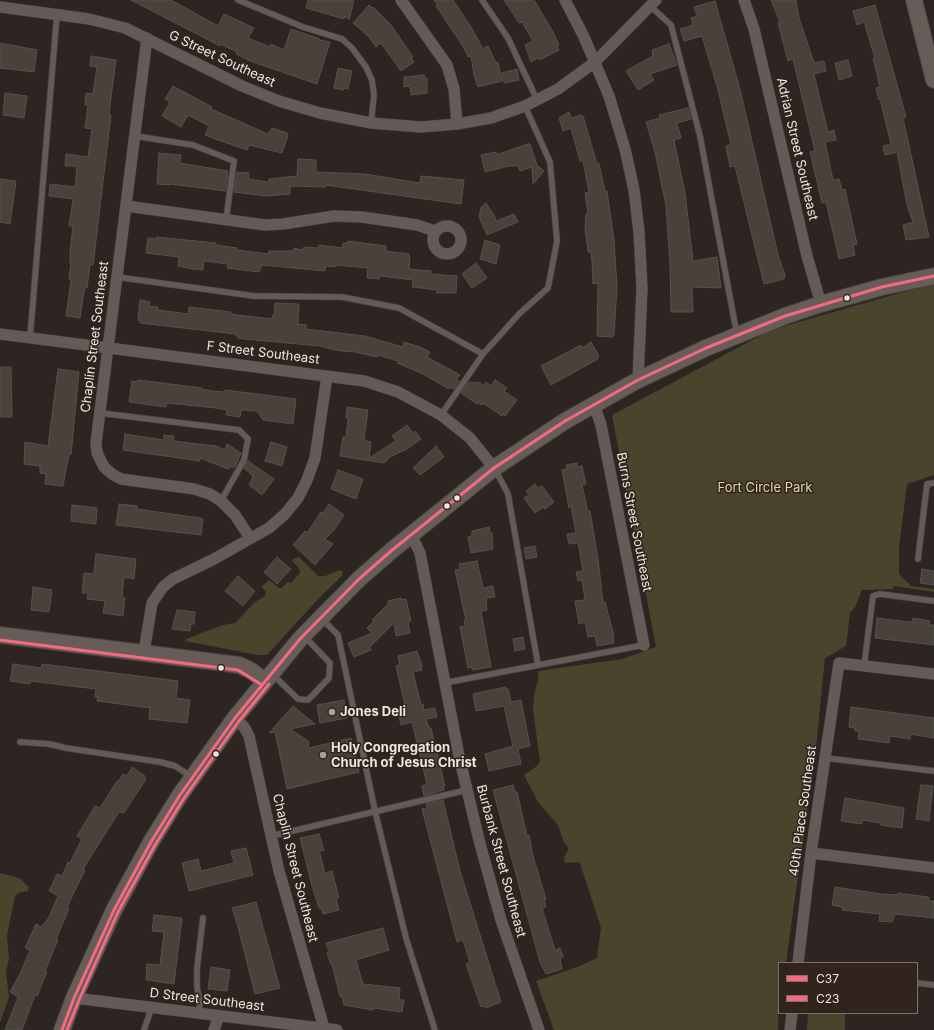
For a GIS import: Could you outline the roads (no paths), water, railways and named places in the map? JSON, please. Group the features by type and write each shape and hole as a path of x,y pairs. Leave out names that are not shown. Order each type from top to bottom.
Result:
{"main road":[{"path":"914,0 934,80"},
{"path":"62,1030 74,998 128,882 167,815 234,718 268,677 321,618 359,579 411,534 494,468 530,443 594,404 638,380 679,360 737,335 821,304 882,287 934,276"},
{"path":"0,635 239,665 268,677"}],"street":[{"path":"401,0 447,65 454,89 457,124"},
{"path":"565,0 595,62 621,135 630,169 637,214 642,288 638,380"},
{"name":"Adrian Street Southeast","path":"744,0 754,29 812,274 821,304"},
{"name":"G Street Southeast","path":"0,7 57,14 111,24 147,38 213,73 256,92 320,113 371,123 415,127 457,124 491,118 525,106 537,100 569,82 595,62 653,3"},
{"name":"Chaplin Street Southeast","path":"147,38 96,442 97,453 104,467 112,474 126,481 194,489 210,494 221,501 235,514 250,538"},
{"path":"126,206 272,225 334,216 350,216 409,223 435,231"},
{"name":"F Street Southeast","path":"0,334 364,381 415,400 441,415 470,438 494,468"},
{"path":"144,652 152,604 163,587 173,579 250,538 278,521 292,506 303,489 311,472 318,445 327,376"},
{"name":"Burns Street Southeast","path":"594,404 601,425 644,645"},
{"name":"Burbank Street Southeast","path":"411,534 420,553 444,683 467,790 501,920 539,1030"},
{"name":"40th Place Southeast","path":"798,962 811,853 839,664 864,666"},
{"path":"864,666 934,674"},
{"name":"Chaplin Street Southeast","path":"234,718 244,727 249,736 271,836 324,1028"},
{"path":"811,853 934,868"},
{"name":"D Street Southeast","path":"74,998 199,1013 277,1026 337,1030"},
{"path":"790,1030 792,1014"},
{"path":"214,1030 219,1016"}],"lane":[{"path":"238,0 303,27 342,39 352,48 366,67 372,80 374,95 371,123"},
{"path":"482,0 508,38 537,100"},
{"path":"653,3 671,25 700,136 737,335"},
{"path":"30,338 57,14"},
{"path":"441,415 483,354 519,314 548,288 557,242 550,162 525,106"},
{"path":"135,136 193,145 234,161 226,220"},
{"path":"117,277 254,296 342,297 399,308 483,354"},
{"path":"100,413 240,430 248,439 244,460 221,501"},
{"path":"494,468 508,494 538,665"},
{"path":"918,559 927,484 934,483"},
{"path":"864,666 873,596 880,594 934,601"},
{"path":"321,618 338,635 375,811 406,938 435,1030"},
{"path":"268,677 298,699 308,700 329,678 330,663 304,636"},
{"path":"444,683 644,645"},
{"path":"20,742 49,744 66,748 160,762 175,766 193,777"},
{"path":"825,758 934,771"},
{"path":"271,836 467,790"},
{"path":"199,1013 200,1003 197,986 197,968 203,918"},
{"path":"918,983 934,985"},
{"path":"144,1030 152,1007"}],"place":[{"name":"Jones Deli","path":"332,712"},
{"name":"Holy Congregation Church of Jesus Christ","path":"323,755"}],"park label":[{"name":"Fort Circle Park","path":"765,488"}]}
